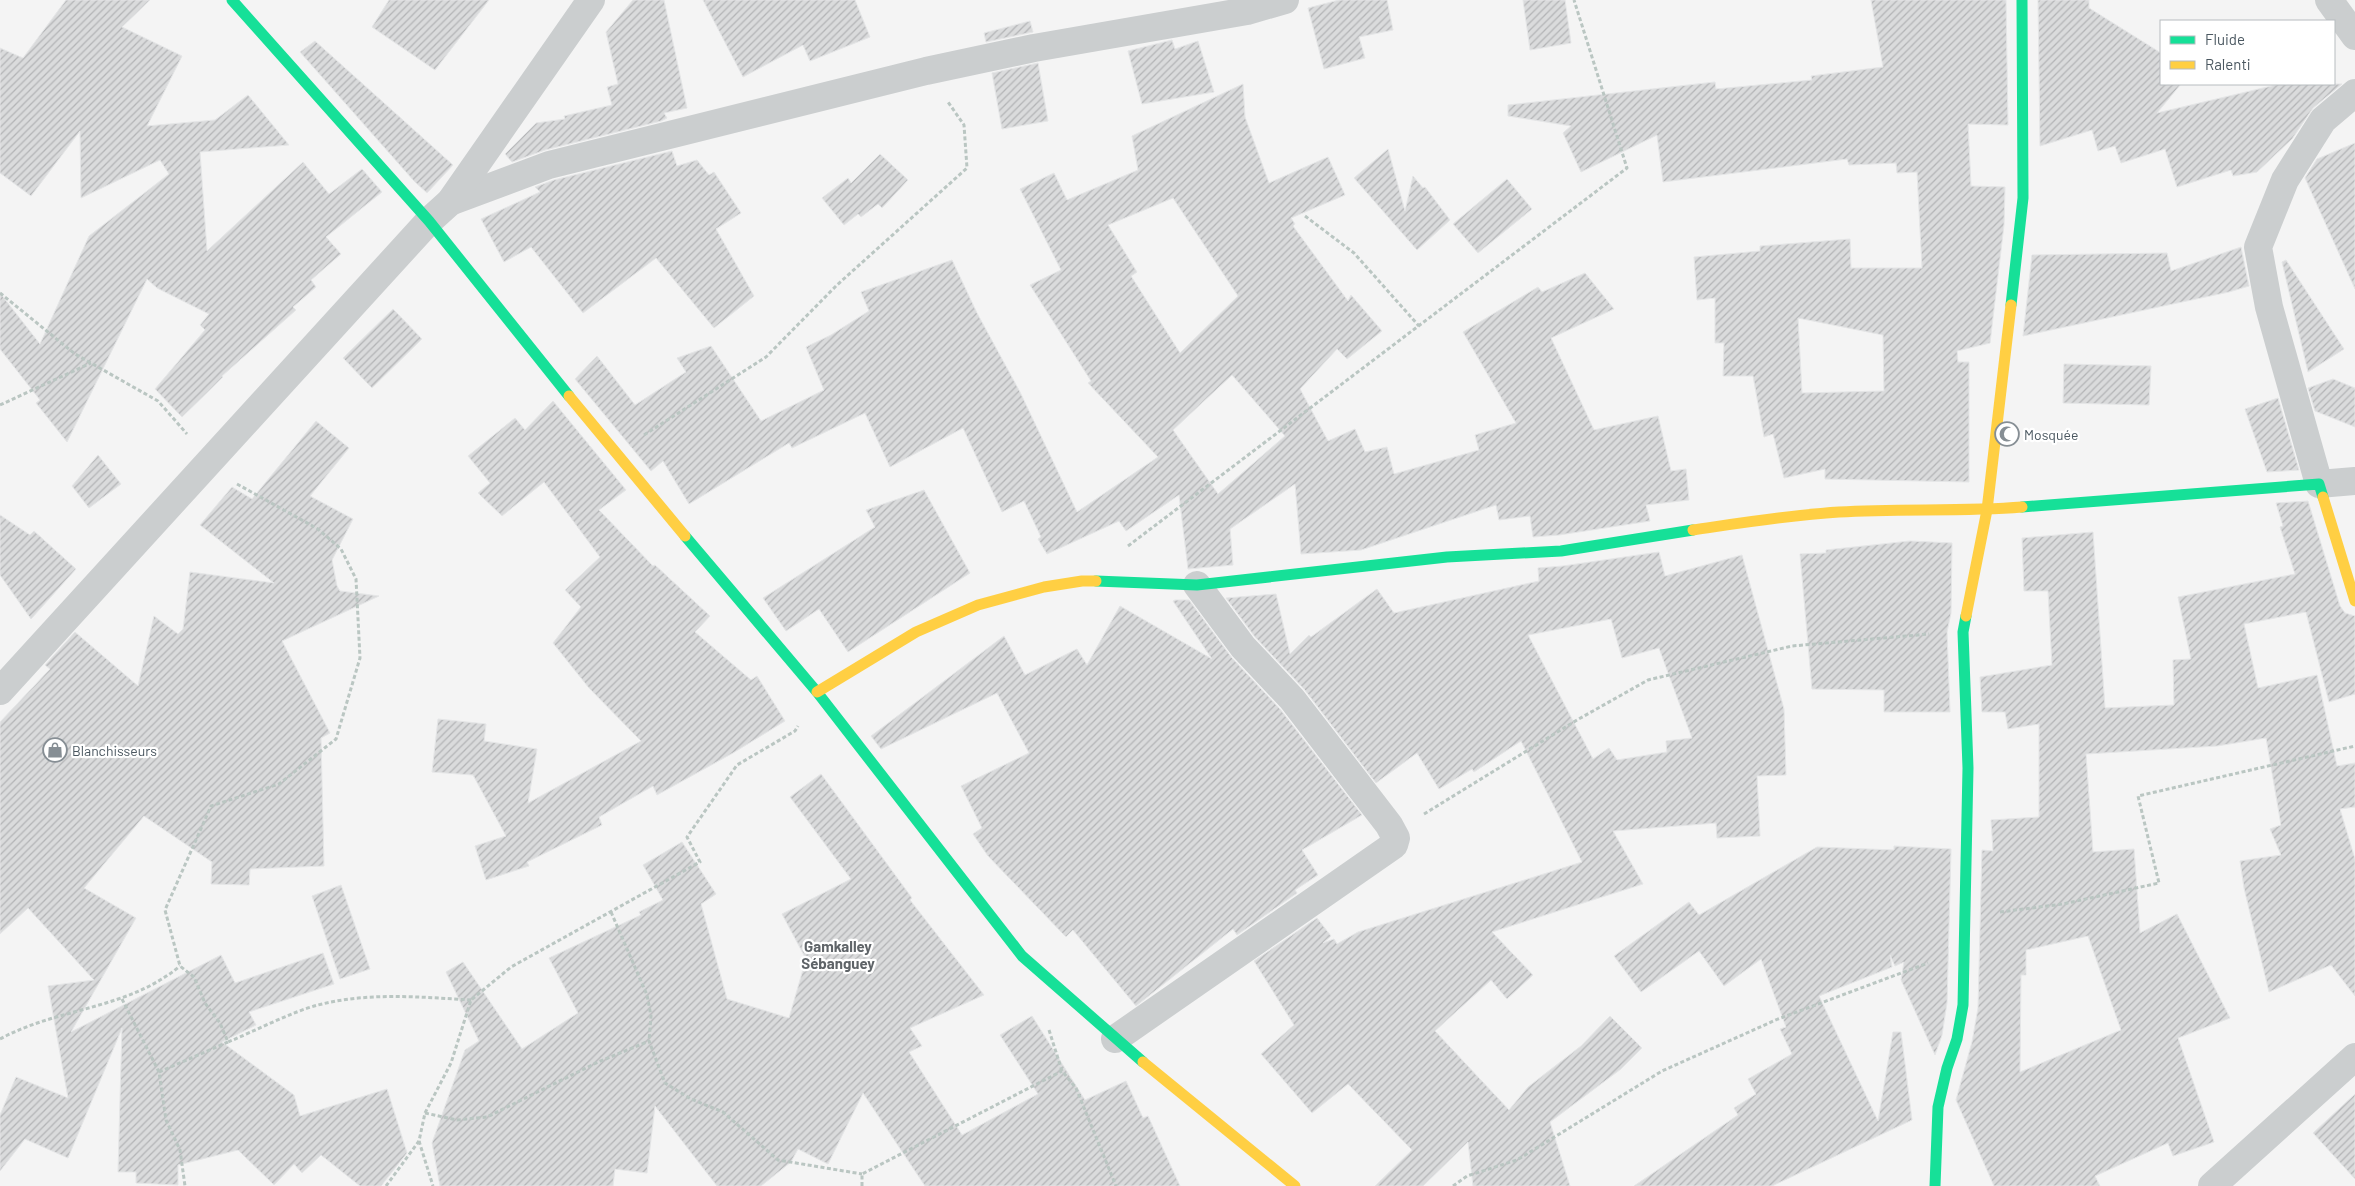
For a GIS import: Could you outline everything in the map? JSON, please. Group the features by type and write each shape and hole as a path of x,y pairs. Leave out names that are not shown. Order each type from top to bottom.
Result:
{"street":[{"path":"232,0 428,221 615,453 817,692 1022,956 1115,1039 1295,1186"},
{"path":"0,691 428,221 450,202 592,0"},
{"path":"450,202 549,165 926,71 1034,48 1246,11 1285,0"},
{"path":"1935,1186 1938,1107 1947,1068 1957,1040 1963,1005 1968,768 1963,632 1987,510 2023,198 2024,93 2022,0"},
{"path":"2329,0 2355,36"},
{"path":"2355,93 2323,120 2318,127 2285,180 2258,247 2269,307 2319,484 2355,601"},
{"path":"817,692 916,632 978,605 1044,587 1082,581 1197,585 1447,557 1561,551 1759,520 1840,512 1987,510 2355,481"},
{"path":"1115,1039 1394,845 1396,838 1292,699 1243,647 1197,585"},
{"path":"2212,1186 2355,1057"}],"path":[{"path":"1082,581 1627,168 1574,0"},
{"path":"615,453 766,357 837,285 967,168 964,125 926,71"},
{"path":"1305,216 1354,253 1419,326"},
{"path":"0,293 75,354 158,401 210,461"},
{"path":"0,406 92,363"},
{"path":"228,1042 220,1023 205,1003 194,977 180,966 165,910 211,806 279,784 336,740 360,658 356,578 341,548 318,529 247,491"},
{"path":"1393,832 1577,720 1648,680 1792,646 1963,632"},
{"path":"386,1186 418,1141 425,1113 451,1063 471,1000 511,967 700,862 687,837 692,829 737,765 796,731 817,692"},
{"path":"1965,917 2063,904 2159,883 2138,796 2355,746"},
{"path":"611,912 647,995 651,1016 649,1042 665,1083 691,1100 723,1112 778,1160 862,1174 1062,1072"},
{"path":"1453,1186 1467,1176 1517,1160 1662,1071 1778,1019 1852,993 1964,948"},
{"path":"0,1039 14,1031 54,1016 85,1010 135,994 166,978 180,966"},
{"path":"159,1072 316,1005 357,998 406,996 471,1000"},
{"path":"122,998 159,1072 166,1120 180,1150 185,1186"},
{"path":"1049,1027 1062,1072 1076,1088 1116,1186"},
{"path":"425,1113 457,1120 487,1117 596,1063 649,1042"},
{"path":"418,1141 433,1186"},
{"path":"862,1174 862,1186"}],"building":[{"path":"66,0 150,0 122,27 182,56 147,126 215,120 248,95 289,145 200,152 207,251 303,162 329,194 362,169 382,192 326,237 341,254 311,280 316,287 293,307 296,310 222,376 182,417 155,389 205,330 200,325 209,314 157,288 147,279 67,442 36,403 40,400 0,349 0,293 40,344 89,236 169,174 160,160 81,198 80,131 31,196 0,173 0,48 23,58"},
{"path":"389,0 489,0 435,70 372,27"},
{"path":"633,0 664,0 687,108 664,113 667,118 661,121 545,150 512,162 505,154 536,123 565,119 564,116 612,105 607,87 618,84 606,32"},
{"path":"703,0 855,0 870,37 810,61 803,45 743,77"},
{"path":"1339,0 1387,0 1393,30 1359,37 1365,58 1324,69 1308,8"},
{"path":"1523,0 1565,0 1571,43 1530,50"},
{"path":"1871,0 2006,0 2008,125 1968,124 1971,186 2005,187 2004,225 1990,343 1957,351 1958,362 1969,362 1969,482 1825,479 1825,469 1784,478 1773,434 1764,437 1753,376 1723,376 1724,343 1715,343 1715,298 1697,300 1694,257 1760,251 1760,246 1850,239 1851,268 1922,268 1917,172 1897,173 1896,163 1849,165 1847,159 1663,182 1657,135 1581,172 1563,133 1571,126 1508,116 1508,105 1715,82 1716,89 1812,80 1811,76 1883,67","holes":["1798,318 1883,335 1884,391 1802,393"]},
{"path":"2038,0 2089,0 2089,8 2160,52 2160,85 2180,85 2157,113 2276,85 2342,84 2313,108 2292,139 2257,172 2233,176 2231,170 2177,187 2165,149 2121,163 2115,146 2098,151 2092,130 2040,146"},
{"path":"1030,21 1033,32 986,42 984,33"},
{"path":"1172,40 1175,49 1198,41 1214,92 1142,104 1128,51"},
{"path":"315,41 453,165 427,193 414,181 300,52"},
{"path":"1038,63 1048,121 1002,129 992,73"},
{"path":"1243,84 1245,117 1269,183 1328,157 1345,195 1291,218 1295,224 1293,226 1348,301 1351,295 1382,331 1347,359 1337,349 1300,389 1328,441 1355,429 1365,452 1387,447 1394,474 1479,450 1475,435 1516,423 1463,332 1538,287 1542,292 1585,273 1614,309 1551,338 1594,430 1658,416 1671,471 1686,469 1689,500 1646,505 1650,521 1559,535 1533,537 1530,516 1499,520 1496,505 1361,550 1301,554 1295,484 1230,529 1233,565 1188,569 1179,495 1126,531 1119,521 1047,554 1038,539 1041,537 1024,501 1002,512 963,428 890,467 865,413 792,448 789,443 689,504 663,461 651,471 575,379 597,356 635,405 686,372 677,358 711,346 761,421 824,390 806,347 831,335 869,311 861,292 952,260 977,313 1020,392 1077,512 1158,457 1088,383 1091,381 1030,285 1061,270 1020,189 1054,173 1067,200 1138,170 1132,136","holes":["1173,198 1238,296 1180,353 1131,276 1137,272 1108,225","1232,375 1285,436 1218,494 1173,430"]},
{"path":"2355,143 2355,289 2305,178 2317,159"},
{"path":"1388,149 1405,211 1413,176 1423,188 1425,187 1450,220 1417,250 1354,178"},
{"path":"672,151 677,166 697,160 709,175 714,172 741,213 716,229 754,296 714,328 656,258 583,313 531,247 504,262 481,219 540,192 535,187 554,180"},
{"path":"880,154 908,180 882,208 878,204 861,217 858,214 844,225 822,198 848,178 851,183"},
{"path":"1507,179 1532,209 1478,253 1453,224"},
{"path":"2241,247 2249,286 2229,292 2023,336 2032,255 2167,253 2171,271"},
{"path":"2286,260 2344,349 2308,372 2282,262"},
{"path":"393,309 422,339 372,388 343,358"},
{"path":"2064,364 2151,366 2149,405 2063,403"},
{"path":"2333,379 2355,388 2355,427 2315,411 2308,388"},
{"path":"2278,398 2299,470 2267,472 2245,409"},
{"path":"553,401 626,490 599,510 653,566 655,565 710,616 695,632 751,680 757,676 785,721 733,753 657,795 653,786 599,817 602,825 527,862 529,866 486,880 475,846 506,836 473,775 432,772 438,719 486,724 484,741 537,749 528,803 641,741 589,688 553,643 581,607 565,590 600,557 544,482 502,516 478,493 490,483 468,456 515,418 525,430"},
{"path":"316,421 349,448 310,496 353,519 332,560 337,586 340,591 379,596 282,641 330,733 321,738 324,866 250,869 249,885 211,884 212,862 144,816 84,888 136,918 71,1032 221,955 235,983 323,953 334,984 249,1012 256,1025 222,1042 294,1095 300,1116 387,1089 407,1153 381,1186 360,1186 321,1155 302,1173 294,1164 274,1185 238,1150 178,1165 178,1185 136,1183 136,1172 118,1172 122,1028 68,1158 25,1139 0,1171 0,1115 16,1077 68,1098 48,986 94,980 28,908 0,934 0,722 50,669 45,665 75,632 138,686 154,616 178,634 183,629 190,572 274,583 200,525 232,487 252,499"},
{"path":"98,455 121,484 89,508 72,486"},
{"path":"924,490 970,573 848,652 819,609 786,631 763,598 875,527 866,510"},
{"path":"2308,501 2340,606 2345,613 2355,616 2355,694 2329,702 2306,612 2244,624 2258,688 2317,675 2337,766 2355,763 2355,807 2340,809 2355,859 2355,996 2331,965 2269,992 2244,888 2240,861 2281,855 2270,829 2281,825 2266,738 2217,746 2086,754 2093,852 2134,849 2140,933 2177,914 2230,1018 2178,1038 2214,1142 2173,1156 2168,1143 2095,1176 2100,1186 1994,1186 1956,1100 1972,1042 1978,1008 1982,850 1993,851 1991,820 2039,817 2039,724 2008,729 2005,712 1982,712 1980,677 2052,665 2048,591 2024,591 2022,538 2093,532 2105,708 2174,705 2173,660 2191,659 2178,597 2295,574 2280,527 2283,526 2276,503","holes":["2088,936 2121,1030 2020,1072 2021,975 2026,975 2026,950"]},
{"path":"0,515 30,535 34,531 76,569 31,619 0,575"},
{"path":"1910,541 1952,543 1951,613 1947,632 1950,712 1884,712 1884,690 1812,689 1800,554 1826,553 1826,550"},
{"path":"1659,552 1665,576 1742,555 1784,709 1786,775 1757,776 1760,836 1717,838 1716,823 1613,831 1643,884 1492,932 1533,975 1507,999 1491,980 1435,1031 1509,1110 1528,1087 1581,1046 1610,1016 1642,1048 1621,1069 1550,1122 1570,1186 1473,1186 1468,1142 1423,1186 1375,1186 1412,1150 1348,1084 1312,1113 1261,1054 1294,1025 1254,961 1317,918 1331,936 1323,943 1334,939 1337,944 1358,932 1582,862 1521,741 1474,772 1472,769 1439,789 1417,753 1376,783 1304,689 1255,637 1226,598 1276,594 1290,654 1309,635 1311,637 1377,589 1394,613 1539,581 1538,568","holes":["1611,619 1622,658 1659,648 1692,738 1666,741 1667,752 1617,760 1609,748 1593,759 1528,635"]},
{"path":"1189,600 1232,658 1280,709 1362,815 1302,850 1318,875 1295,890 1297,893 1237,935 1233,929 1136,1006 1073,930 1066,937 988,856 973,834 982,828 961,786 1029,753 997,693 881,749 871,736 1004,636 1025,675 1077,649 1087,665 1120,606 1212,659 1173,601"},
{"path":"821,774 912,898 910,900 984,995 910,1028 922,1046 909,1052 962,1135 1038,1094 1000,1035 1032,1016 1085,1100 1126,1081 1143,1118 1148,1116 1180,1186 925,1186 863,1093 828,1164 798,1149 791,1162 761,1186 717,1186 655,1106 647,1173 615,1169 613,1186 440,1186 432,1143 465,1050 479,1041 446,972 463,962 522,1049 578,1013 549,958 641,915 639,912 663,900 643,865 682,842 716,894 701,904 727,999 789,1018 806,959 782,914 851,879 790,797"},
{"path":"1894,846 1951,849 1947,1003 1942,1035 1935,1055 1901,980 1904,962 1895,966 1890,955 1892,967 1819,996 1878,1121 1893,1032 1901,1032 1912,1120 1772,1186 1634,1186 1738,1115 1734,1108 1756,1094 1748,1079 1792,1054 1780,1029 1786,1027 1761,959 1724,986 1699,951 1641,992 1614,956 1689,902 1699,915 1817,847 1894,850"},
{"path":"341,885 370,969 340,979 312,896"},
{"path":"2355,1094 2355,1179 2313,1133"}],"traffic: fast":[{"path":"232,0 429,221 569,396"},
{"path":"2011,305 2023,198 2022,0"},
{"path":"2022,507 2319,484 2323,497"},
{"path":"1096,581 1197,585 1447,557 1561,551 1693,530"},
{"path":"685,536 817,692 1022,956 1143,1062"},
{"path":"1935,1186 1938,1107 1947,1068 1957,1039 1963,1005 1968,768 1963,632 1966,616"}],"traffic: slow":[{"path":"1966,616 1987,510 2011,305"},
{"path":"569,396 685,536"},
{"path":"2323,497 2355,601"},
{"path":"1693,530 1784,517 1839,512 2022,507"},
{"path":"817,692 916,632 978,605 1044,587 1082,581 1096,581"},
{"path":"1143,1062 1295,1186"}],"place":[{"name":"Mosquée","path":"2007,434"},
{"name":"Blanchisseurs","path":"55,750"}],"district":[{"name":"Gamkalley Sébanguey","path":"838,954"}]}
